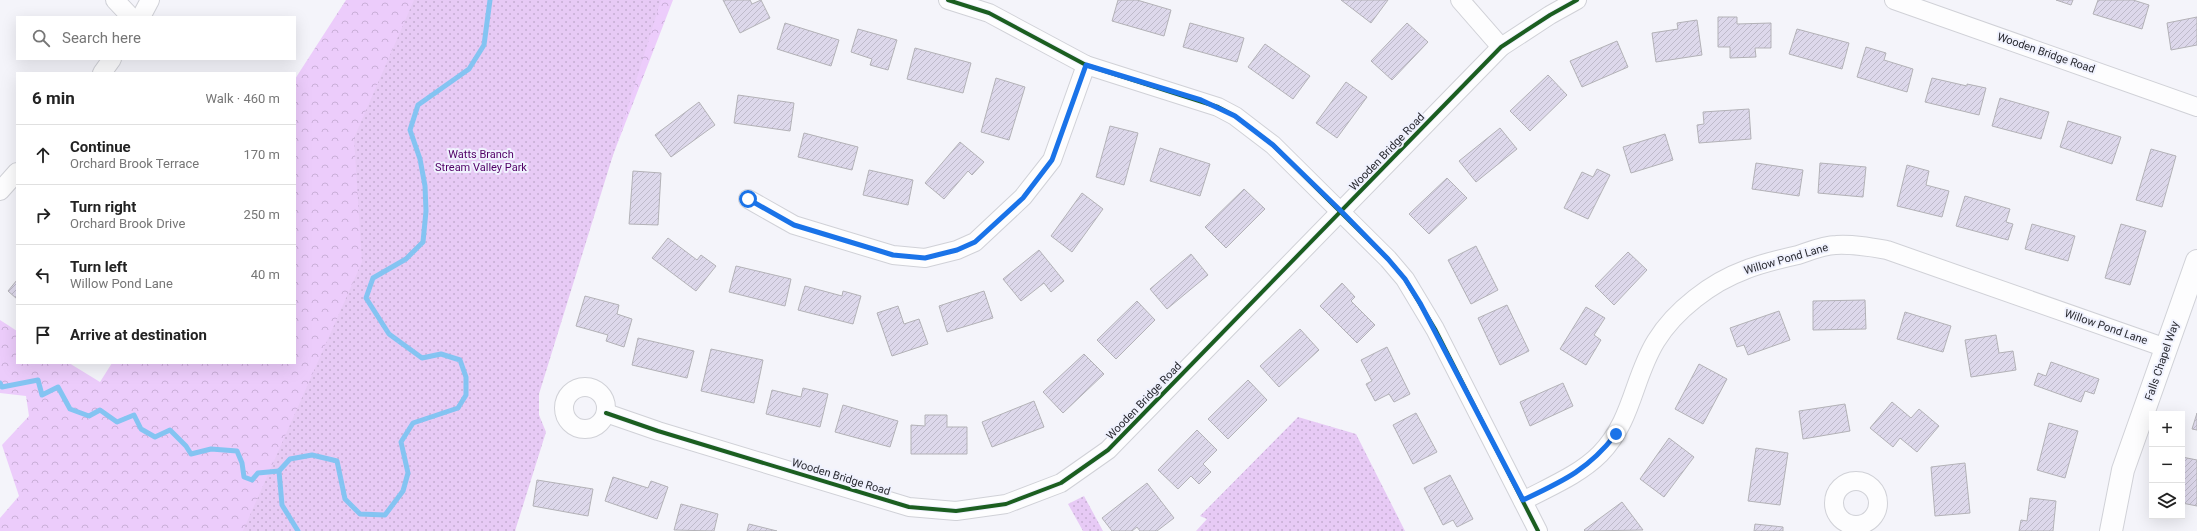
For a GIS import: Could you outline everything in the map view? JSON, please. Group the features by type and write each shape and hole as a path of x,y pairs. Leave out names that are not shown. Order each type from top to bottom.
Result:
{"street":[{"path":"115,0 130,16"},
{"path":"142,16 150,0"},
{"path":"948,0 989,13 1086,65 1201,100 1235,116 1273,145 1342,212 1388,259 1405,279 1420,303 1538,531"},
{"path":"1460,0 1501,47"},
{"name":"Wooden Bridge Road","path":"606,413 658,431 909,507 956,511 1006,504 1062,483 1108,450 1342,212 1501,47 1550,14 1577,0"},
{"name":"Wooden Bridge Road","path":"1894,0 2197,107"},
{"path":"103,72 111,60"},
{"path":"748,199 794,225 893,255 925,258 957,250 975,242 1023,198 1052,160 1086,65"},
{"path":"0,191 16,173"},
{"name":"Willow Pond Lane","path":"1523,500 1583,468 1600,454 1616,434 1628,414 1640,375 1656,340 1676,316 1701,294 1722,281 1745,270 1834,245 1860,245 1887,250 2166,348"},
{"name":"Falls Chapel Way","path":"2111,531 2115,505 2124,470 2197,261"}],"green space":[{"name":"Watts Branch Stream Valley Park","path":"346,0 673,0 479,501 516,531 0,531 0,518 19,496 2,445 29,416 26,396 0,393 0,320 16,330 16,364 71,364 100,382 111,364 296,364 296,77"},
{"name":"Watts Branch Stream Valley Park","path":"414,0 661,0 539,394 539,415 546,432 515,531 243,531 362,262 354,138"},
{"path":"1298,417 1356,434 1405,531 1196,531 1207,519 1200,516"},
{"path":"1084,496 1103,531 1083,531 1068,504"}],"building":[{"path":"723,0 750,0 752,4 761,0 770,18 740,33"},
{"path":"1118,0 1137,0 1171,10 1164,36 1112,21"},
{"path":"1341,0 1388,0 1371,23"},
{"path":"2056,0 2073,0 2071,5"},
{"path":"2098,0 2133,0 2149,5 2142,29 2093,14"},
{"path":"1718,17 1737,17 1737,24 1771,23 1771,48 1755,48 1756,57 1730,58 1730,47 1718,47"},
{"path":"2197,17 2197,45 2171,50 2167,23"},
{"path":"1697,20 1702,55 1656,62 1652,33 1678,29 1677,23"},
{"path":"785,23 839,40 831,66 777,49"},
{"path":"1190,23 1244,38 1237,62 1183,47"},
{"path":"1407,23 1428,42 1392,80 1371,61"},
{"path":"858,29 897,40 888,70 870,65 872,59 851,52"},
{"path":"1797,29 1849,43 1842,69 1789,54"},
{"path":"1617,41 1628,67 1582,87 1570,61"},
{"path":"1265,44 1310,76 1293,99 1248,67"},
{"path":"1866,47 1886,53 1884,60 1913,69 1907,92 1857,77"},
{"path":"915,48 971,63 963,93 907,79"},
{"path":"1548,75 1567,95 1530,131 1510,111"},
{"path":"996,78 1025,87 1009,140 981,132"},
{"path":"1932,78 1967,86 1967,84 1986,88 1979,115 1925,102"},
{"path":"1346,82 1367,97 1337,138 1316,123"},
{"path":"738,95 794,103 790,131 734,123"},
{"path":"2000,98 2049,112 2041,139 1992,126"},
{"path":"699,102 715,125 671,157 655,135"},
{"path":"1749,109 1751,139 1699,143 1697,125 1704,124 1703,112"},
{"path":"2068,121 2121,137 2112,164 2060,147"},
{"path":"1110,126 1138,133 1124,185 1096,177"},
{"path":"1500,128 1517,149 1476,182 1459,161"},
{"path":"804,133 858,147 852,170 798,157"},
{"path":"1665,134 1673,160 1631,173 1623,147"},
{"path":"960,142 984,162 972,175 968,171 944,199 925,183"},
{"path":"1160,148 1210,164 1200,196 1150,181"},
{"path":"2151,149 2176,156 2162,207 2136,200"},
{"path":"1756,163 1803,170 1799,196 1752,189"},
{"path":"1820,163 1866,167 1863,197 1818,193"},
{"path":"1907,165 1929,171 1926,185 1949,191 1942,217 1897,206"},
{"path":"1597,169 1610,175 1588,219 1564,208 1582,172 1593,177"},
{"path":"869,170 913,180 908,205 863,195"},
{"path":"633,171 661,173 658,225 629,224"},
{"path":"1447,178 1467,198 1429,234 1409,214"},
{"path":"1244,189 1265,209 1226,248 1205,227"},
{"path":"1082,193 1103,209 1072,252 1051,236"},
{"path":"1965,196 2010,209 2006,222 2013,224 2008,240 1956,226"},
{"path":"2032,224 2075,236 2068,261 2025,249"},
{"path":"2121,224 2146,231 2130,285 2105,278"},
{"path":"668,238 697,260 701,255 716,266 696,291 652,258"},
{"path":"1476,246 1498,290 1471,304 1448,260"},
{"path":"1039,250 1064,281 1051,292 1044,283 1021,301 1003,279"},
{"path":"1628,252 1647,270 1614,305 1595,286"},
{"path":"1191,254 1208,275 1167,309 1150,289"},
{"path":"736,266 791,279 785,306 729,292"},
{"path":"16,281 16,298 8,291"},
{"path":"1342,283 1355,297 1351,301 1375,325 1357,343 1320,306"},
{"path":"805,286 842,296 843,291 861,296 853,324 798,310"},
{"path":"984,291 993,318 947,332 939,306"},
{"path":"585,296 619,305 617,314 632,319 624,347 606,341 608,335 576,326"},
{"path":"1865,300 1866,329 1813,330 1813,301"},
{"path":"1137,301 1155,320 1116,359 1097,340"},
{"path":"1507,305 1529,351 1500,365 1478,318"},
{"path":"898,306 904,324 919,319 928,344 892,356 877,313"},
{"path":"1586,307 1605,318 1594,335 1601,340 1586,365 1560,349"},
{"path":"1779,311 1790,340 1748,355 1744,345 1737,347 1730,328"},
{"path":"1905,312 1951,326 1943,352 1897,339"},
{"path":"1300,329 1319,350 1279,387 1260,366"},
{"path":"1996,335 1999,353 2013,351 2016,370 1971,377 1965,340"},
{"path":"638,338 694,351 687,378 632,365"},
{"path":"1387,347 1410,394 1394,402 1389,394 1375,401 1366,384 1372,381 1361,360"},
{"path":"711,349 763,360 754,403 701,391"},
{"path":"1084,354 1104,374 1063,413 1043,392"},
{"path":"2051,362 2099,379 2094,394 2085,391 2081,402 2034,385 2038,373 2046,376"},
{"path":"1699,364 1727,379 1703,424 1675,409"},
{"path":"1248,380 1267,400 1228,439 1208,419"},
{"path":"1563,383 1573,406 1530,426 1520,402"},
{"path":"803,388 828,394 820,427 766,414 772,390 801,397"},
{"path":"1034,401 1044,427 992,447 982,422"},
{"path":"1892,402 1911,418 1919,409 1939,426 1917,452 1900,438 1893,447 1870,428"},
{"path":"1845,404 1850,431 1803,439 1799,411"},
{"path":"843,405 898,421 890,447 835,432"},
{"path":"1416,413 1437,452 1413,464 1393,425"},
{"path":"2197,413 2197,430 2192,429"},
{"path":"925,415 947,415 947,427 967,427 967,454 911,454 911,425 925,426"},
{"path":"2049,423 2078,431 2065,478 2037,470"},
{"path":"1197,430 1217,450 1203,464 1211,472 1199,484 1191,476 1178,489 1158,470"},
{"path":"1669,438 1694,457 1664,497 1640,479"},
{"path":"1756,448 1788,453 1780,505 1748,501"},
{"path":"2185,458 2197,460 2197,506 2185,504"},
{"path":"1965,463 1970,513 1935,516 1931,467"},
{"path":"1450,475 1473,519 1457,527 1453,520 1443,525 1424,488"},
{"path":"613,477 648,488 651,481 668,487 657,519 605,501"},
{"path":"537,480 593,489 588,516 533,506"},
{"path":"1147,483 1174,518 1157,531 1140,531 1137,527 1132,531 1112,531 1102,518"},
{"path":"2030,498 2056,501 2053,531 2019,531 2021,520 2027,521"},
{"path":"1622,502 1643,530 1584,530"},
{"path":"681,504 718,514 714,531 674,530"},
{"path":"749,524 777,531 747,531"},
{"path":"1755,524 1783,527 1783,531 1754,531"}],"waterway":[{"path":"298,531 282,505 279,471 290,459 312,455 337,461 345,499 360,514 385,515 403,491 408,473 401,442 413,423 458,408 466,395 466,377 460,360 441,354 422,358 389,334 366,298 373,278 406,259 423,242 426,211 425,186 420,159 410,130 418,105 469,69 484,45 490,0"},
{"path":"0,383 2,387 38,380 42,395 58,387 70,409 89,416 100,410 117,422 134,415 141,429 155,437 170,430 186,446 191,454 211,449 237,451 242,463 244,477 252,480 258,473 279,471"}],"cycle path":[{"path":"948,0 989,13 1086,65 1218,107 1235,116 1273,145 1388,259 1405,279 1435,329 1538,531"},
{"path":"606,413 658,431 909,507 956,511 1006,504 1061,483 1108,450 1501,47 1550,15 1577,0"}],"route":[{"path":"748,199 794,225 893,255 925,258 957,250 975,242 1023,198 1052,160 1086,65 1201,100 1235,116 1273,145 1342,212 1388,259 1405,279 1435,329 1523,500 1554,485 1583,468 1600,454 1616,434"}]}
